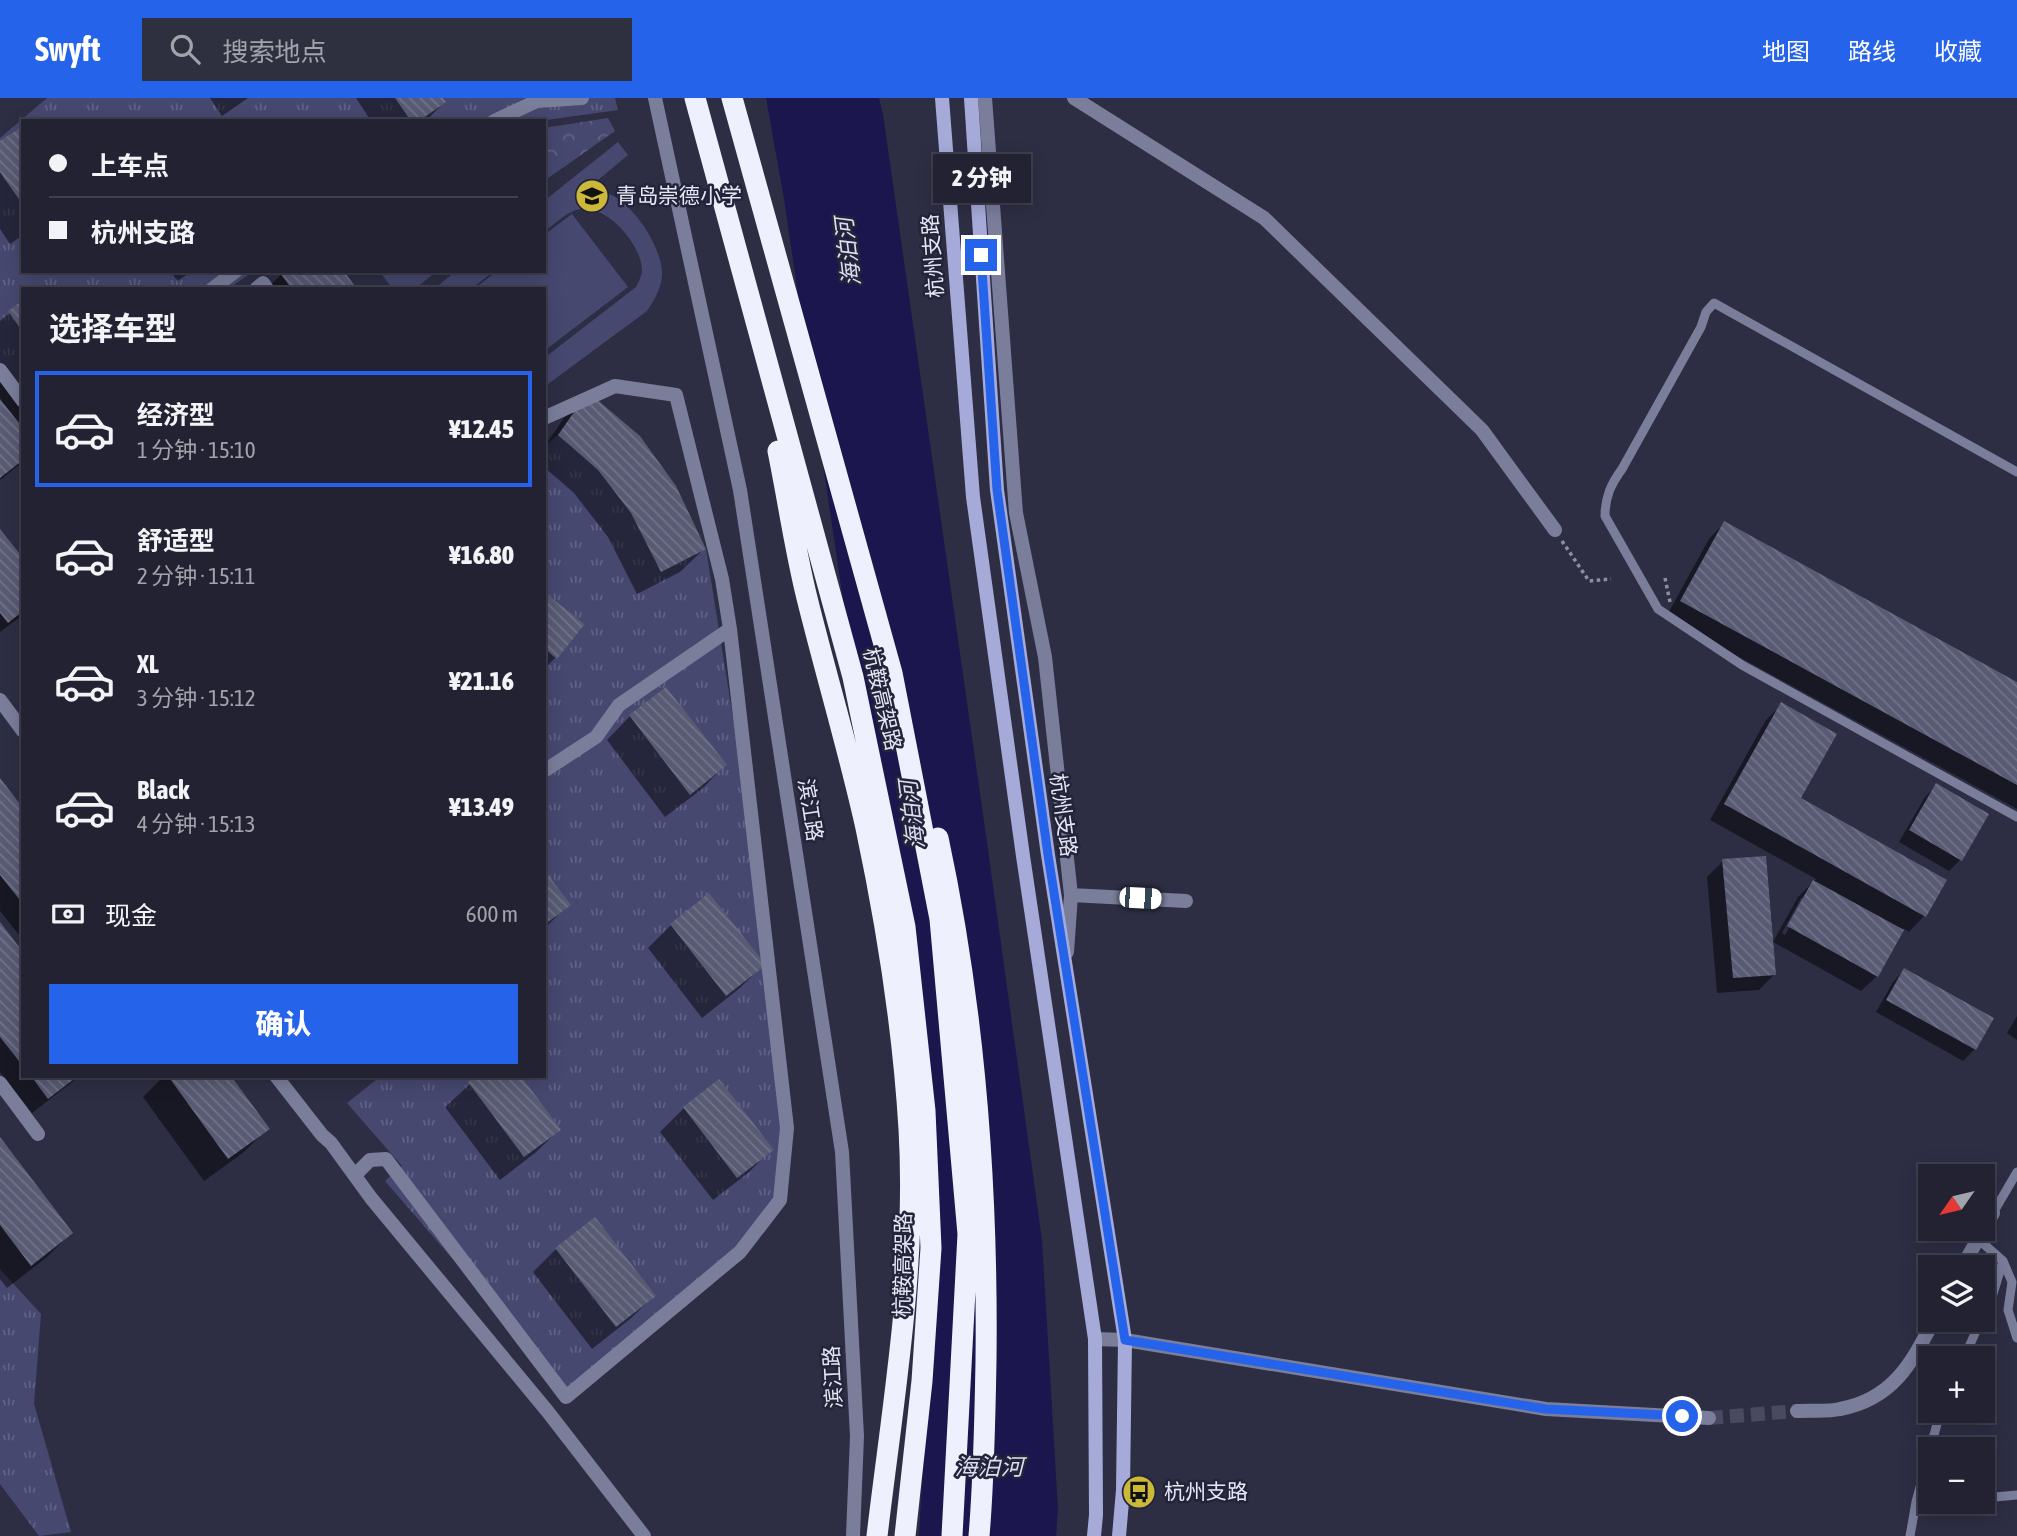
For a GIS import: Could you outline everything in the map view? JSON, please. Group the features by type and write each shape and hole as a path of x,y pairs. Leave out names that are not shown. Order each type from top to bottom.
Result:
{"highway":[{"name":"杭鞍高架路","path":"695,98 853,677 905,927 925,1111 931,1248 922,1381 905,1536"},
{"name":"杭鞍高架路","path":"732,98 892,673 940,919 968,1234 952,1536"},
{"path":"747,291 806,595 866,827 885,928 899,1031 909,1129 911,1220 902,1329 877,1536"},
{"path":"879,628 928,790 950,891 965,981 977,1099 985,1231 986,1407 984,1485 979,1536"}],"main road":[{"name":"杭州支路","path":"942,98 973,497 1095,1339 1094,1536"},
{"name":"杭州支路","path":"971,98 997,490 1048,855 1125,1340 1123,1490 1119,1536"}],"street":[{"path":"499,119 537,102 582,98"},
{"name":"滨江路","path":"655,98 740,490 842,1152 857,1436 853,1536"},
{"path":"985,98 1016,513 1045,657 1071,895 1066,968"},
{"path":"1074,98 1264,218 1482,430 1555,530"},
{"path":"215,287 233,273"},
{"path":"0,370 21,398"},
{"path":"355,1175 370,1160 386,1159 566,1397 740,1252 779,1200 787,1128 730,629 722,579 676,395 615,386 546,417"},
{"path":"546,770 596,737 619,705 730,629"},
{"path":"0,700 21,729"},
{"path":"1071,895 1186,901"},
{"path":"278,1078 331,1143 371,1198 548,1412 645,1536"},
{"path":"0,1083 38,1134"},
{"path":"1797,1411 1840,1409 1879,1396 1901,1376 1928,1332"},
{"path":"1095,1339 1125,1340 1546,1409 1709,1418"}],"lane":[{"path":"2017,472 1714,303 1706,312 1692,343 1611,485 1605,505 1605,516 1658,609 1742,666 2017,817"},
{"path":"1995,1210 2017,1172"},
{"path":"2007,1189 2017,1196"},
{"path":"1980,1241 2003,1261 2012,1282 2008,1310 2017,1338"},
{"path":"1995,1287 2003,1261"},
{"path":"1910,1536 1918,1494"},
{"path":"1995,1497 2017,1495"}],"path":[{"path":"1555,530 1589,581 1611,579"}],"green space":[{"path":"47,98 615,98 618,110 546,120 22,119"},
{"path":"608,118 615,131 546,180 546,128"},
{"path":"21,120 21,273 251,273 231,287 21,287 21,398 0,370 0,138"},
{"path":"618,142 628,155 586,190 605,192 626,205 635,215 656,249 662,276 656,297 647,311 546,386 546,356 636,287 642,272 637,251 630,240 613,221 602,214 592,210 577,210 546,231 546,199"},
{"path":"572,214 628,287 546,349 546,287 477,287 494,273 546,273 546,234"},
{"path":"381,273 435,273 417,287 391,287"},
{"path":"454,273 491,273 474,287 436,287"},
{"path":"558,435 598,470 706,549 745,793 787,1128 780,1200 740,1252 566,1390 385,1181 402,1166 347,1103 378,1078 546,1078 546,650 557,658 585,624 546,594 546,445"},
{"path":"0,1269 41,1314 34,1404 71,1532 39,1536 0,1484"}],"water":[{"name":"海泊河","path":"766,98 879,98 883,114 1042,1240 1058,1509 1056,1536 919,1536 930,1337 912,1068 784,199"}],"building":[{"path":"395,98 443,98 446,102 422,119 410,119"},
{"path":"21,130 21,202 0,172 0,141"},
{"path":"280,273 345,273 356,287 290,287"},
{"path":"21,301 21,329 8,311"},
{"path":"588,392 640,436 676,486 706,549 661,572 631,513 598,470 558,435"},
{"path":"0,399 21,425 21,462 0,478"},
{"path":"1724,521 2017,682 2017,785 1680,601"},
{"path":"0,529 21,555 21,613 8,623 0,613"},
{"path":"546,594 585,624 557,659 546,650"},
{"path":"666,687 727,765 690,795 629,715"},
{"path":"1781,702 1837,734 1801,798 1947,880 1926,917 1724,804"},
{"path":"0,778 21,805 21,901 0,875"},
{"path":"1936,783 1989,814 1962,861 1909,830"},
{"path":"1766,856 1776,975 1733,978 1722,859"},
{"path":"546,873 571,905 546,924"},
{"path":"1813,880 1904,930 1878,977 1787,926"},
{"path":"709,893 766,965 726,996 670,924"},
{"path":"0,922 21,949 21,1063 0,1037"},
{"path":"1904,968 1994,1018 1976,1050 1886,1000"},
{"path":"32,1078 75,1078 48,1099"},
{"path":"169,1078 232,1078 270,1129 228,1159"},
{"path":"473,1078 522,1078 561,1130 524,1157 468,1082"},
{"path":"719,1079 774,1150 737,1178 683,1107"},
{"path":"0,1137 73,1233 31,1266 0,1225"},
{"path":"595,1217 656,1296 616,1327 555,1248"}],"tunnel":[{"path":"1709,1418 1797,1411"}],"place":[{"name":"青岛崇德小学","path":"592,196"},
{"name":"杭州支路","path":"1139,1492"}],"route":[{"path":"981,255 997,490 1048,855 1125,1340 1546,1409 1682,1416"}]}
